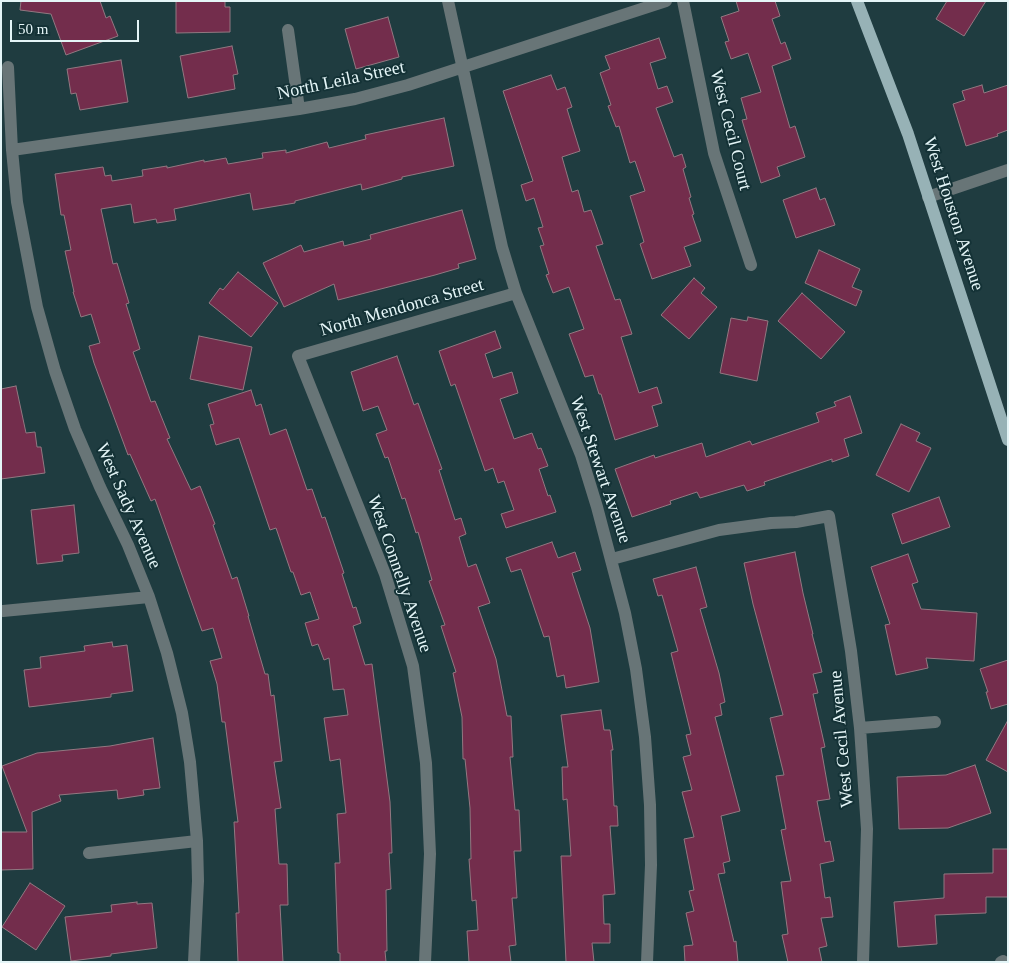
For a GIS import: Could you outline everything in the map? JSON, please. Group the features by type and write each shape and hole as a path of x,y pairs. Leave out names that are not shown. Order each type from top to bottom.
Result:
{"main road":[{"name":"West Houston Avenue","path":"857,1 908,134 1008,440"}],"street":[{"name":"West Stewart Avenue","path":"448,1 502,247 516,293 580,455 612,559 625,614 636,668 645,737 650,805 651,865 647,962"},
{"name":"North Leila Street","path":"12,150 299,109 355,99 462,68 666,1"},
{"name":"West Cecil Court","path":"682,1 714,153 751,265"},
{"path":"288,30 299,109"},
{"name":"West Sady Avenue","path":"8,67 12,150 17,202 37,307 55,371 75,430 128,545 149,597 167,653 182,713 190,762 197,841 198,881 194,962"},
{"path":"928,197 1008,170"},
{"name":"North Mendonca Street","path":"298,356 516,293"},
{"name":"West Connelly Avenue","path":"298,356 385,574 413,666 426,764 430,854 426,962"},
{"name":"West Cecil Avenue","path":"612,559 719,530 771,523 796,522 829,516 851,651 860,728 866,829 863,962"},
{"path":"3,610 149,597"},
{"path":"860,728 935,722"},
{"path":"89,852 197,841"}],"building":[{"path":"21,1 100,1 106,18 110,16 118,36 66,55 51,14 20,10"},
{"path":"176,1 225,1 225,7 230,7 230,32 176,33"},
{"path":"736,1 775,1 780,16 772,19 781,44 785,42 791,59 772,66 790,128 795,126 805,157 777,167 780,176 761,183 742,120 747,119 741,98 761,92 748,53 731,59 725,42 729,41 721,17 739,11"},
{"path":"947,1 986,1 964,36 936,19"},
{"path":"388,17 399,57 356,69 345,29"},
{"path":"659,38 666,58 650,63 658,89 667,86 673,102 656,108 674,157 682,154 686,167 683,169 694,214 692,215 701,241 684,247 691,266 652,279 640,244 644,242 630,196 645,191 635,161 630,163 619,126 616,127 608,106 611,105 600,73 610,69 605,56"},
{"path":"232,46 238,74 233,75 235,89 188,98 180,56"},
{"path":"121,60 128,102 80,110 76,93 71,94 67,69"},
{"path":"551,75 557,90 565,87 572,107 567,109 580,151 562,157 572,192 578,190 584,212 591,210 603,244 596,246 615,300 620,299 632,334 621,337 639,393 657,387 662,403 652,406 658,426 615,440 593,375 585,377 569,334 584,329 569,287 553,293 546,275 549,274 540,246 544,245 538,228 543,227 534,198 526,201 521,185 533,181 503,91"},
{"path":"982,85 984,93 1008,85 1008,130 997,134 998,136 966,146 953,104 965,100 962,91"},
{"path":"444,118 454,166 402,177 402,179 362,190 361,184 295,201 295,203 253,210 250,193 174,209 176,220 157,223 156,219 134,223 131,204 101,209 113,264 117,263 129,303 126,304 140,349 133,352 151,402 155,401 170,438 167,439 191,490 200,486 215,524 213,525 232,579 237,577 265,674 268,674 271,696 274,695 282,761 274,762 281,808 275,809 279,864 287,864 288,905 280,905 283,962 238,962 236,913 239,913 234,822 238,822 225,722 222,722 217,684 210,661 222,658 213,628 202,631 155,499 151,501 130,454 128,455 94,363 89,346 100,343 91,314 81,317 73,292 65,251 71,250 64,215 61,215 55,174 103,167 105,176 111,175 112,181 143,176 142,170 167,166 167,168 204,160 204,162 226,158 228,164 263,158 262,153 286,150 286,153 327,142 329,148 366,139 365,135"},
{"path":"816,188 820,200 825,198 835,225 796,238 783,200"},
{"path":"462,210 476,259 458,264 459,268 435,275 338,300 334,284 284,307 263,263 301,245 304,252 343,241 344,246 371,239 370,235"},
{"path":"819,250 860,269 852,287 862,291 856,306 805,283"},
{"path":"238,272 278,303 251,337 209,303 220,288 223,290"},
{"path":"694,278 705,288 701,293 717,307 689,339 661,315"},
{"path":"802,293 845,332 821,359 778,321"},
{"path":"748,317 768,321 757,381 720,373 731,318 747,321"},
{"path":"495,331 501,348 485,354 493,378 512,372 518,393 500,399 514,439 532,433 538,449 541,448 548,466 539,469 548,496 550,495 556,512 506,528 501,514 514,510 504,481 498,483 493,468 485,471 455,384 451,386 439,351"},
{"path":"199,336 252,347 243,390 190,379"},
{"path":"397,356 414,405 418,403 442,469 439,470 455,520 461,518 466,534 459,537 468,567 476,564 490,603 478,607 496,659 507,716 511,716 513,757 510,757 515,810 519,810 521,851 514,851 517,898 512,898 516,945 509,946 511,962 469,962 467,931 478,930 476,900 472,901 469,859 471,859 470,808 465,759 463,759 462,717 453,673 456,672 441,626 445,625 429,581 432,580 418,532 416,533 405,498 402,499 388,457 385,458 376,434 387,430 378,406 363,411 351,372"},
{"path":"16,386 26,433 35,432 37,447 41,447 45,473 1,479 1,389"},
{"path":"251,390 256,406 261,404 270,435 286,429 307,490 312,489 322,518 325,517 344,573 342,574 353,608 356,607 361,623 353,626 365,665 372,664 390,802 392,853 389,853 391,889 386,890 386,962 340,962 340,953 338,953 335,863 340,863 337,814 346,813 340,759 330,761 324,718 348,715 344,689 333,690 329,658 324,660 318,644 312,646 305,623 319,619 310,592 301,595 276,528 270,530 239,438 216,445 210,425 214,424 208,404"},
{"path":"850,396 862,433 844,439 849,456 832,462 832,459 764,482 765,485 747,491 744,485 700,498 697,492 670,501 671,504 632,517 615,469 654,455 655,458 702,443 706,457 750,441 752,445 819,422 816,413 836,406 834,402"},
{"path":"901,424 920,433 916,441 931,448 909,492 876,475"},
{"path":"939,497 950,527 902,544 892,514"},
{"path":"74,505 79,553 62,555 63,561 37,564 31,510"},
{"path":"552,542 558,558 575,552 581,570 572,573 590,628 599,682 566,688 564,675 557,677 549,636 544,637 521,569 511,572 506,558"},
{"path":"795,552 822,672 813,674 818,693 813,694 825,747 821,748 830,799 817,801 825,842 830,841 834,861 820,864 825,898 830,897 833,917 821,918 827,946 819,948 822,962 788,962 782,935 788,934 781,882 791,881 781,830 786,829 776,776 784,775 770,718 783,715 744,563"},
{"path":"908,554 918,582 912,584 921,609 977,613 974,661 926,658 928,668 896,675 885,625 890,624 871,567"},
{"path":"696,567 707,607 700,609 719,673 725,702 720,704 722,715 715,717 740,811 721,816 730,861 723,863 725,873 718,874 734,942 736,941 738,962 685,962 684,946 693,945 686,913 694,911 689,891 694,890 684,839 694,837 682,792 692,790 683,757 691,755 686,735 691,734 671,653 678,651 662,595 658,596 653,579"},
{"path":"112,642 113,647 127,645 133,691 111,694 111,697 29,707 24,670 41,668 40,657 85,651 84,646"},
{"path":"1008,660 1008,704 991,709 986,692 988,692 980,669"},
{"path":"601,710 604,730 610,730 613,750 611,750 614,806 617,806 618,826 610,826 615,894 603,895 604,924 610,924 610,943 592,943 594,962 566,962 561,856 571,856 567,799 563,800 562,767 568,767 561,715"},
{"path":"1008,720 1008,772 986,760"},
{"path":"153,738 160,788 143,790 144,795 118,799 117,790 59,795 61,801 32,812 33,869 1,870 1,832 27,832 2,766 37,753 110,746"},
{"path":"975,765 991,813 948,828 899,829 897,777 946,775"},
{"path":"993,849 1008,849 1008,897 986,897 986,913 935,915 937,944 898,947 894,902 944,898 944,874 993,873"},
{"path":"30,883 65,906 36,950 2,927"},
{"path":"137,902 137,904 152,903 157,948 71,961 65,917 112,912 111,905"}]}
